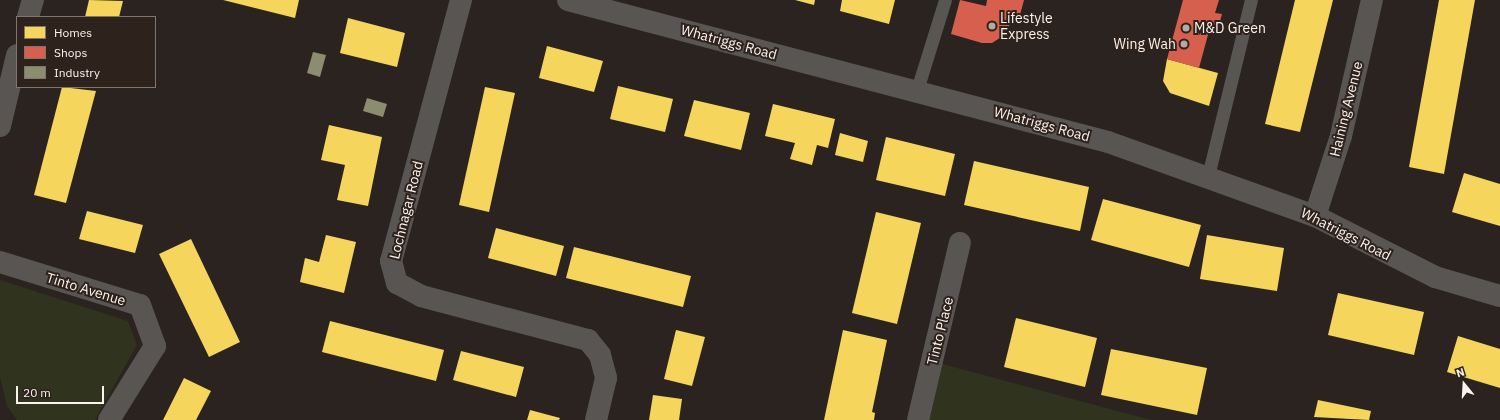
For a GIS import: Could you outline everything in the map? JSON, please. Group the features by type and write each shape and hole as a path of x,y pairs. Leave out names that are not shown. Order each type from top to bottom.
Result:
{"street":[{"path":"28,16 33,0"},
{"name":"Lochnagar Road","path":"461,0 391,261 397,283 421,296 588,340 600,354 606,378 596,420"},
{"name":"Whatriggs Road","path":"568,0 612,5 916,93 1108,142 1208,176 1314,216 1436,277 1500,296"},
{"name":"Haining Avenue","path":"1314,216 1341,136 1372,0"},
{"path":"0,126 16,59"},
{"name":"Tinto Place","path":"918,420 960,242"},
{"name":"Tinto Avenue","path":"0,262 140,305 155,346 109,420"}],"lane":[{"path":"916,93 944,0"},
{"path":"1208,176 1251,0"}],"green space":[{"path":"0,280 128,321 137,345 95,420 17,420 7,406 0,377"},
{"path":"935,362 1151,420 921,420"}],"building: Homes":[{"path":"89,0 123,1 119,16 85,16"},
{"path":"223,0 299,0 295,18"},
{"path":"795,0 815,0 814,5"},
{"path":"842,0 895,0 889,24 840,11"},
{"path":"1295,0 1333,0 1300,132 1265,124"},
{"path":"1439,0 1475,0 1444,174 1409,167"},
{"path":"348,18 405,33 397,67 340,53"},
{"path":"547,46 603,61 594,92 539,78"},
{"path":"1167,59 1218,73 1209,106 1170,93 1163,81"},
{"path":"618,86 673,99 665,132 610,119"},
{"path":"485,87 515,93 489,212 459,205"},
{"path":"62,88 96,91 66,203 34,195"},
{"path":"694,100 750,113 741,150 684,136"},
{"path":"773,104 835,119 828,148 817,145 812,165 790,159 795,143 765,136"},
{"path":"329,125 382,137 368,206 337,200 345,165 321,160"},
{"path":"840,133 868,141 863,162 835,155"},
{"path":"886,137 955,154 945,196 876,180"},
{"path":"974,161 1089,187 1080,231 964,205"},
{"path":"1464,173 1500,184 1500,226 1452,212"},
{"path":"1103,199 1201,225 1189,267 1091,240"},
{"path":"87,211 143,225 135,253 79,239"},
{"path":"876,212 921,223 897,324 852,313"},
{"path":"496,228 564,246 556,276 488,258"},
{"path":"326,235 356,242 344,293 300,282 305,258 319,262"},
{"path":"1207,235 1284,248 1277,291 1200,279"},
{"path":"191,239 240,342 209,357 159,254"},
{"path":"574,247 691,276 683,307 566,278"},
{"path":"1338,293 1424,312 1414,355 1328,335"},
{"path":"1016,318 1097,338 1085,387 1004,367"},
{"path":"330,321 444,350 436,381 322,352"},
{"path":"676,330 705,337 692,386 664,379"},
{"path":"843,330 887,340 872,412 875,413 874,420 824,420"},
{"path":"1458,336 1500,349 1500,388 1447,372"},
{"path":"1111,349 1207,368 1197,415 1101,395"},
{"path":"461,351 524,367 516,397 453,380"},
{"path":"184,378 211,391 196,420 163,420"},
{"path":"653,395 682,399 679,420 649,420"},
{"path":"1318,400 1371,411 1369,420 1314,417"},
{"path":"530,410 560,418 559,420 527,420"}],"building: Shops":[{"path":"960,0 986,6 987,0 1024,0 1020,15 1014,13 1006,34 992,43 982,43 951,34"},
{"path":"1183,0 1219,0 1215,13 1222,14 1217,33 1209,31 1199,68 1167,59"}],"building: Industry":[{"path":"313,52 326,55 320,77 307,73"},
{"path":"367,98 387,104 383,117 363,111"}],"place":[{"name":"Lifestyle Express","path":"992,26"},
{"name":"M&D Green","path":"1186,28"},
{"name":"Wing Wah","path":"1184,44"}]}
